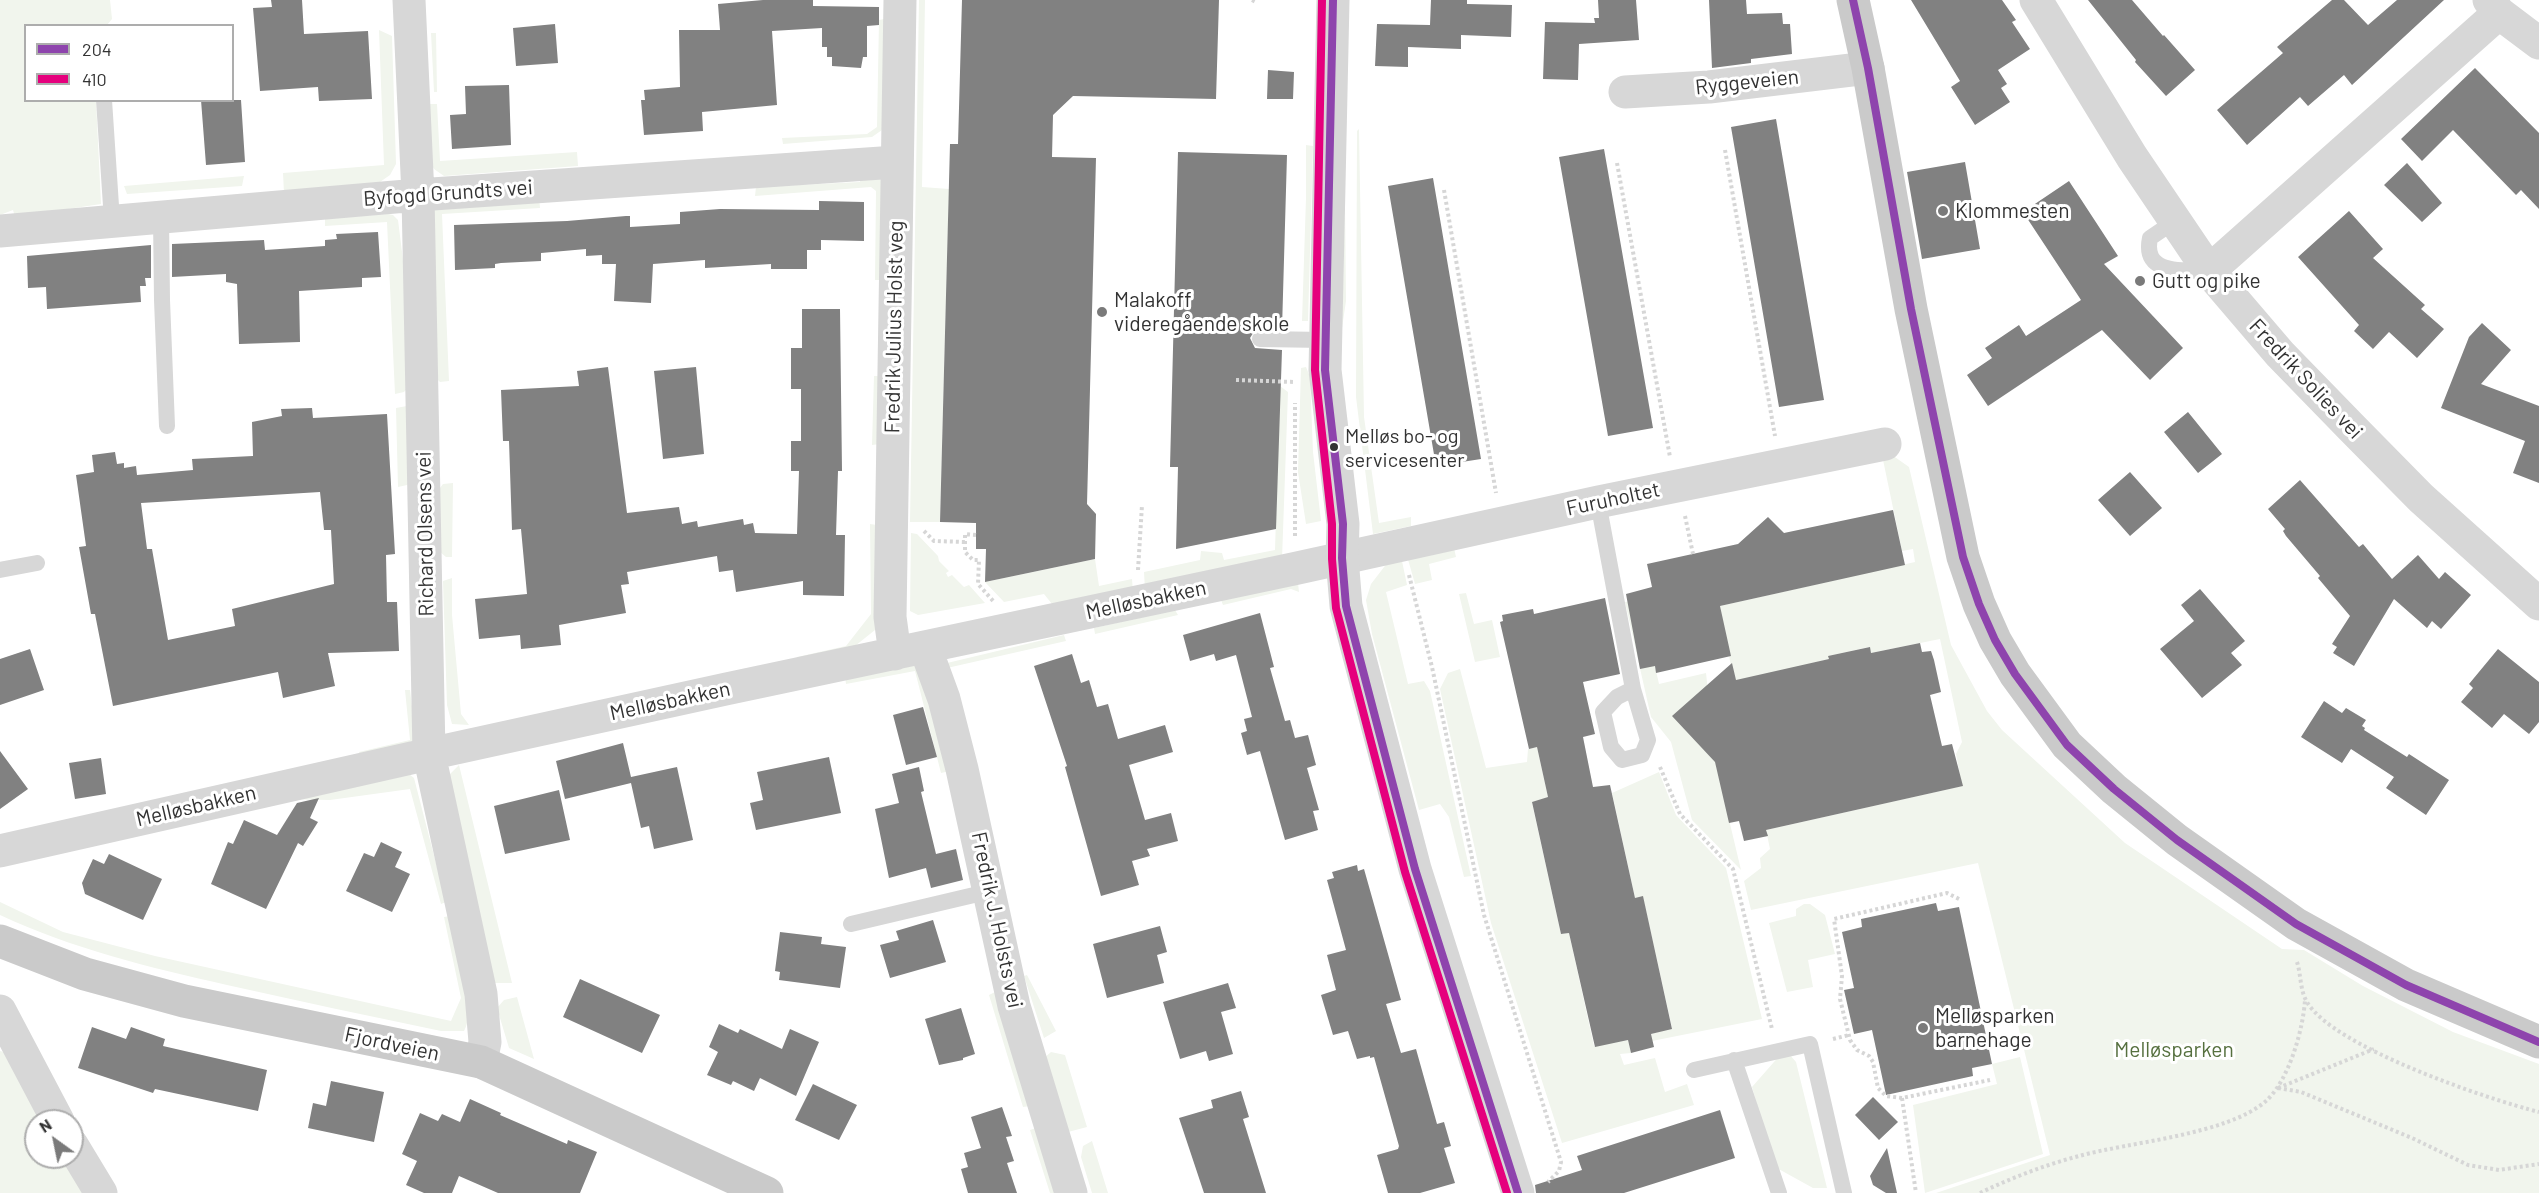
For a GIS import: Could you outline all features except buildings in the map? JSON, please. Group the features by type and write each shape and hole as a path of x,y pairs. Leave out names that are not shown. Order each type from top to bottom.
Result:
{"main road":[{"path":"1853,0 1868,68 1911,309 1963,557 1979,604 1995,640 2039,709 2067,745 2114,789 2177,840 2296,924 2406,985 2539,1042"},
{"name":"Fjordveien","path":"1,948 184,1001 481,1062 767,1193"}],"street":[{"name":"Richard Olsens vei","path":"409,0 417,195 429,754 481,994 485,1042 481,1062"},
{"name":"Fredrik Julius Holst veg","path":"900,0 890,617 910,650"},
{"path":"1333,0 1324,370 1343,524 1342,558 1346,606 1415,869 1530,1190"},
{"name":"Fredrik Solies vei","path":"2036,0 2132,157 2209,271 2280,354 2350,428 2421,498 2539,604"},
{"path":"2209,271 2494,6 2539,43"},
{"name":"Ryggeveien","path":"1625,92 1709,87 1868,68"},
{"name":"Byfogd Grundts vei","path":"0,231 417,195 896,162"},
{"name":"Furuholtet","path":"1342,558 1598,502 1885,444"},
{"name":"Melløsbakken","path":"0,851 429,754 1342,558"},
{"name":"Fredrik J. Holsts vei","path":"910,650 952,729 991,891 1014,1006 1071,1193"},
{"path":"0,1011 52,1109"},
{"path":"84,1165 101,1193"}],"lane":[{"path":"104,102 112,221"},
{"path":"161,217 167,426"},
{"path":"1260,339 1325,340"},
{"path":"1598,502 1634,689 1648,740 1642,755 1622,760 1611,747 1603,712 1617,697 1634,689"},
{"path":"0,570 37,563"},
{"path":"851,924 991,891"},
{"path":"1694,1070 1810,1044 1844,1193"},
{"path":"1734,1060 1779,1193"}],"path":[{"path":"1725,150 1780,466"},
{"path":"1617,163 1677,486 1693,554"},
{"path":"1444,190 1502,523"},
{"path":"1236,380 1296,382"},
{"path":"1137,557 1142,505"},
{"path":"976,535 965,534 965,552 972,560 979,560 978,584"},
{"path":"934,541 965,542"},
{"path":"1401,546 1432,667 1484,915 1561,1162 1559,1171 1530,1190"},
{"path":"1648,740 1680,814 1733,869 1778,1050"},
{"path":"1959,899 1947,893 1834,919 1842,976 1840,999 1849,1035 1857,1050 1869,1056 1873,1062 1878,1088 1886,1096 1902,1098 1990,1080"},
{"path":"2292,955 2300,971 2306,1000 2320,1019 2340,1032 2445,1082 2507,1104 2539,1112"},
{"path":"2278,1088 2293,1054 2306,1000"},
{"path":"1826,1040 1849,1035"},
{"path":"1980,1193 2043,1167 2080,1156 2182,1135 2223,1122 2255,1110 2278,1088 2374,1049"},
{"path":"2278,1088 2301,1092 2412,1138 2468,1165 2499,1170 2539,1164"},
{"path":"1902,1098 1916,1193"}],"green space":[{"path":"0,0 110,0 112,19 108,24 24,24 24,102 96,102 101,204 15,217 13,210 0,215"},
{"path":"919,0 925,0 922,187 949,189 940,522 910,522"},
{"path":"884,19 882,130 872,137 783,144 782,138 867,134 877,127 879,20"},
{"path":"379,30 392,36 396,164 390,175 380,182 284,193 283,173 384,165"},
{"path":"431,33 436,33 437,92 434,92"},
{"path":"428,104 437,104 440,161 577,152 578,166 444,176 434,169 429,161"},
{"path":"1359,129 1364,417 1379,523 1411,517 1411,526 1373,534 1356,397 1357,131"},
{"path":"1306,145 1313,146 1308,321 1302,321 1306,198"},
{"path":"244,176 242,186 127,194 124,186"},
{"path":"861,176 875,176 882,181 881,280 875,280 876,191 871,187 755,196 756,187 860,182"},
{"path":"539,196 540,208 442,214 449,381 440,382 436,378 432,206"},
{"path":"1345,203 1346,301 1342,328"},
{"path":"388,214 398,220 405,276 409,386 404,392 395,394 387,222 325,226 325,219"},
{"path":"1306,367 1310,377 1313,452 1321,521 1306,524 1298,472 1301,368"},
{"path":"874,376 879,376 880,444 872,445"},
{"path":"1280,386 1288,392 1282,559 1145,590 1144,572 1200,560 1201,551 1222,553 1224,560 1275,550"},
{"path":"407,406 411,481 407,485 398,487 396,408"},
{"name":"Melløsparken","path":"1882,455 1892,455 1909,467 1951,645 1987,711 2002,730 2125,843 2282,949 2304,950 2363,986 2453,1032 2539,1064 2539,1193 1936,1193 2050,1155 1978,863 1751,910 1744,881 1761,868 1760,858 1770,849 1766,830 1962,786 1956,754 1962,742 1940,639 1871,653 1869,647 1734,683 1720,606 1915,562 1913,549 1902,551"},
{"path":"453,483 452,557 446,557 440,552 440,488 443,484"},
{"path":"870,524 877,525 875,630 855,646 797,661 797,657 846,646 871,614"},
{"path":"911,533 917,534 938,556 939,561 949,571 946,573 948,577 952,575 964,587 969,585 985,603 918,615 910,611"},
{"path":"1454,548 1456,557 1429,564 1432,580 1415,584 1407,556"},
{"path":"1391,558 1402,561 1407,585 1386,592 1408,684 1424,681 1430,691 1471,876 1464,877 1449,817 1440,804 1419,810 1372,634 1366,600 1371,584"},
{"path":"1095,559 1099,586 1132,579 1133,592 1056,609 1044,594 1004,602 985,582"},
{"path":"452,578 452,615 461,714 469,725 452,724 447,705 443,581"},
{"path":"1298,583 1299,592 1291,589 1223,605 1221,600"},
{"path":"1466,593 1474,624 1492,620 1500,657 1475,662 1459,594"},
{"path":"1640,600 1659,684 1706,673 1716,765 1741,870 1692,820 1671,742 1651,717 1625,602"},
{"path":"1175,610 1178,615 1095,634 1094,628"},
{"path":"1064,635 1066,641 947,668 943,664"},
{"path":"920,663 950,771 941,773 915,671 846,684 845,676"},
{"path":"1460,669 1486,768 1527,762 1528,749 1537,747 1548,797 1532,803 1561,934 1569,933 1594,1046 1628,1040 1631,1053 1620,1054 1624,1065 1655,1058 1665,1092 1687,1084 1694,1105 1562,1143 1491,923 1440,689 1448,673"},
{"path":"405,690 410,690 416,740 360,757 359,752 410,740"},
{"path":"459,765 512,983 493,983 445,779"},
{"path":"1659,772 1676,815 1726,868 1762,1019 1652,1041 1651,1034 1672,1028 1643,897 1635,898 1612,793"},
{"path":"409,774 414,778 446,902 441,904 410,789 330,800 280,799"},
{"path":"0,902 63,932 155,956 451,1021 461,998 444,917 450,916 467,992 468,1021 464,1031 441,1031 168,971 111,956 27,927 0,915"},
{"path":"1804,904 1810,904 1825,915 1835,954 1808,960 1813,987 1787,992 1769,923 1796,916 1796,909"},
{"path":"1027,975 1056,1031 1044,1038 1024,976"},
{"path":"995,992 1030,1106 1023,1107 989,995"},
{"path":"517,997 534,1059 509,1048 497,1008 504,1000"},
{"path":"0,1051 4,1052 36,1109 24,1109 24,1169 71,1169 85,1193 0,1193"},
{"path":"1051,1052 1065,1055 1087,1127 1068,1132 1044,1058"},
{"path":"1781,1054 1790,1055 1796,1062 1827,1188 1813,1188 1775,1167 1752,1087"},
{"path":"2020,1057 2043,1154 1925,1193 1913,1105 1997,1084 1992,1064"},
{"path":"1036,1128 1056,1193 1050,1193 1030,1130"},
{"path":"1092,1141 1108,1193 1092,1193 1081,1157 1083,1146"}],"transit line":[{"name":"410","path":"1322,0 1315,370 1332,524 1336,608 1405,872 1507,1193"},
{"name":"204","path":"1333,0 1325,370 1343,524 1342,558 1346,606 1415,869 1518,1193"},
{"name":"204","path":"1853,0 1868,68 1911,309 1963,557 1979,604 1995,640 2015,674 2067,745 2114,789 2177,840 2296,924 2406,985 2539,1042"}],"place":[{"name":"Klommesten","path":"1943,211"},
{"name":"Gutt og pike","path":"2140,281"},
{"name":"Malakoff videregående skole","path":"1102,312"},
{"name":"Melløs bo- og servicesenter","path":"1334,447"},
{"name":"Melløsparken barnehage","path":"1923,1028"}]}
